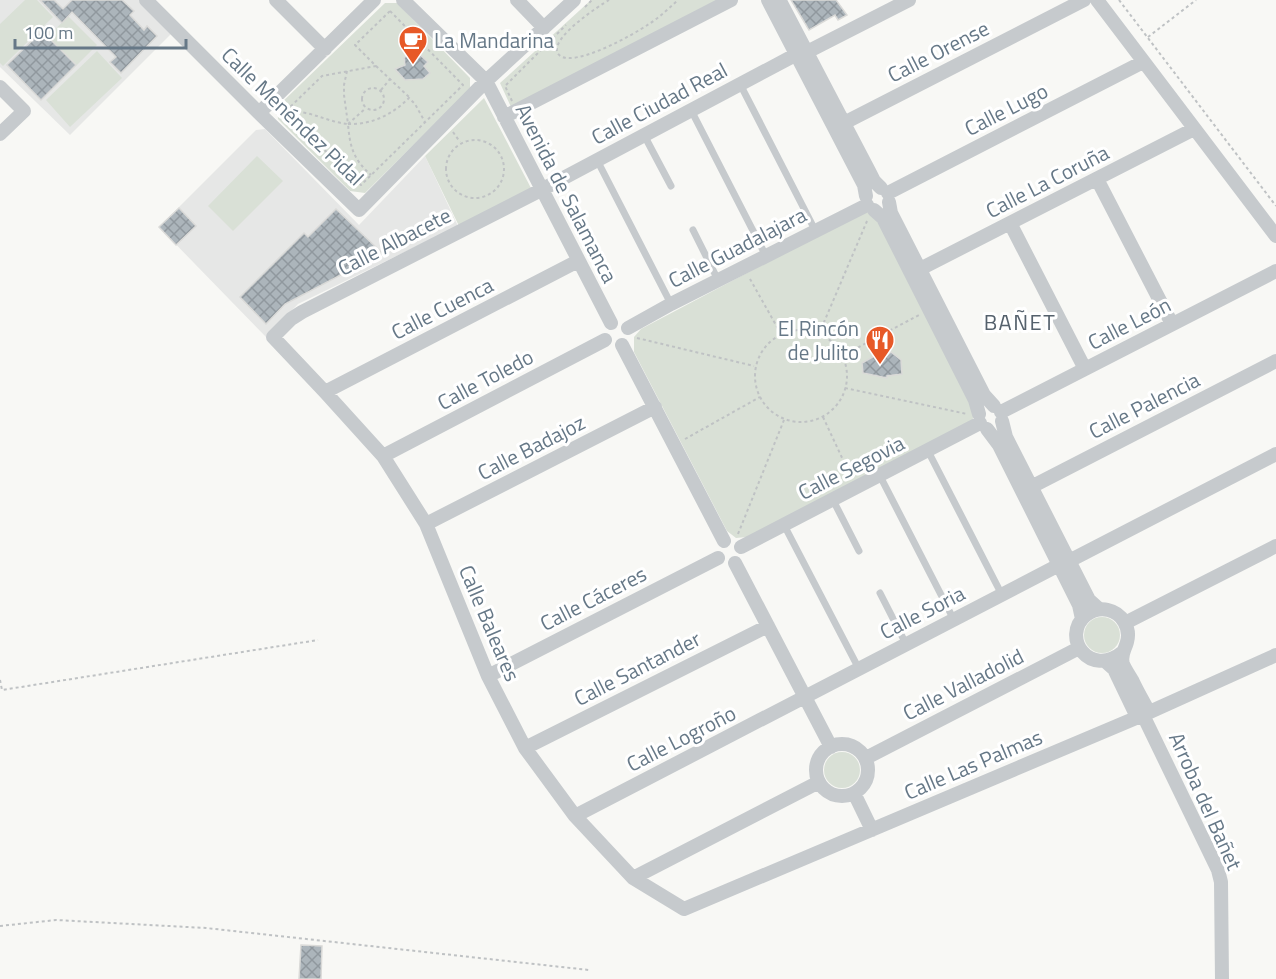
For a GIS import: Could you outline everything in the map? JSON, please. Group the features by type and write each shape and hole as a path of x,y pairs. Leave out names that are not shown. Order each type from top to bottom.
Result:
{"street":[{"name":"Calle Menéndez Pidal","path":"147,0 359,210 486,81"},
{"path":"276,0 325,49"},
{"path":"259,113 375,0"},
{"name":"Avenida de Salamanca","path":"403,0 486,81 611,323"},
{"path":"517,0 544,28"},
{"path":"504,117 731,0"},
{"path":"768,0 844,123 874,181 886,195 891,213 984,395 999,413 1006,437 1031,487 1064,563 1082,619"},
{"path":"779,0 864,185 870,205 883,218 975,400 981,421 999,445 1064,563 1089,600 1099,609"},
{"name":"Calle Ciudad Real","path":"541,190 740,84 909,0"},
{"name":"Calle Orense","path":"844,123 1084,0"},
{"path":"1096,0 1276,236"},
{"path":"486,81 544,28 579,4"},
{"name":"Calle Lugo","path":"886,195 1143,62"},
{"path":"0,87 24,111 0,134"},
{"name":"Calle La Coruña","path":"920,269 1194,129"},
{"path":"1097,179 1172,324"},
{"path":"870,205 872,189 886,195"},
{"name":"Calle Albacete","path":"273,337 291,319 302,312 541,190"},
{"path":"870,205 883,210 886,195"},
{"name":"Calle Guadalajara","path":"626,336 671,304 870,205"},
{"path":"1010,223 1085,369"},
{"name":"Calle Cuenca","path":"326,392 578,261"},
{"name":"Calle León","path":"999,413 1276,271"},
{"path":"626,336 613,346 606,340 605,330 611,323 621,322 655,407 674,445 741,556 735,563 721,562 718,558 718,548 733,543"},
{"name":"Calle Baleares","path":"273,337 383,456 426,524 488,676 525,748 575,816 633,878 684,909"},
{"name":"Calle Toledo","path":"383,456 606,340"},
{"name":"Calle Palencia","path":"1031,487 1276,361"},
{"path":"981,421 985,407 989,406 999,413"},
{"name":"Calle Badajoz","path":"426,524 655,407"},
{"path":"981,421 996,428 999,413"},
{"name":"Calle Segovia","path":"733,543 784,525 981,421"},
{"name":"Calle Soria","path":"805,697 1276,454"},
{"path":"1125,623 1276,546"},
{"name":"Calle Cáceres","path":"488,676 718,558"},
{"path":"735,563 831,747"},
{"path":"1123,652 1105,661 1095,661 1086,656 1079,648 1076,638 1077,628 1082,619 1090,612 1099,609 1110,610 1119,615 1125,623 1128,633 1122,662 1143,715"},
{"name":"Calle Santander","path":"525,748 768,626"},
{"name":"Calle Valladolid","path":"866,758 1079,648"},
{"name":"Calle Las Palmas","path":"684,909 1143,715 1276,655"},
{"path":"1105,661 1114,669 1143,715"},
{"name":"Calle Logroño","path":"575,816 805,697"},
{"name":"Arroba del Bañet","path":"1143,715 1218,870 1221,882 1222,979"},
{"path":"840,744 850,745 866,758 867,778 862,787 854,793 844,796 834,795 825,790 819,782 816,772 818,762 823,753 831,747 840,744"},
{"path":"633,878 819,782"},
{"path":"854,793 872,830"}],"lane":[{"path":"740,84 815,231"},
{"path":"691,110 766,256"},
{"path":"644,135 671,186"},
{"path":"597,160 671,304"},
{"path":"693,230 718,280"},
{"path":"928,451 1002,594"},
{"path":"880,476 954,620"},
{"path":"833,500 859,551"},
{"path":"784,525 859,669"},
{"path":"880,593 906,644"}],"path":[{"path":"579,4 592,0"},
{"path":"609,0 580,20 570,30 558,44 559,55 566,59 602,49 649,24 678,0"},
{"path":"1119,0 1276,206"},
{"path":"1148,37 1196,0"},
{"path":"285,112 360,185 370,176 463,85 390,11 355,45 415,104 425,122"},
{"path":"525,106 521,99 514,103 505,86 568,23"},
{"path":"285,112 322,76 376,66"},
{"path":"347,71 344,95 350,145 353,154 370,176"},
{"path":"381,90 390,79"},
{"path":"372,87 381,90 384,96 382,106 377,110 366,108 362,100 363,93 372,87"},
{"path":"285,112 304,112 340,123 364,123 387,115 409,98"},
{"path":"348,124 366,108"},
{"path":"475,139 484,141 495,147 502,157 504,166 502,179 494,192 488,195 474,198 464,196 449,183 446,174 449,154 465,141 475,139"},
{"path":"819,334 870,205"},
{"path":"744,267 781,334"},
{"path":"842,356 929,310"},
{"path":"798,330 814,332 828,339 839,350 846,365 847,381 842,398 832,411 823,417 800,423 784,420 763,403 756,387 756,366 765,347 781,334 798,330"},
{"path":"626,336 756,366"},
{"path":"845,388 981,421"},
{"path":"674,445 760,397"},
{"path":"823,417 856,488"},
{"path":"733,543 784,420"},
{"path":"0,680 2,690 318,640"},
{"path":"0,926 56,920 206,928 589,970"}],"shaded area":[{"path":"0,0 145,0 175,30 70,135 0,67"},
{"path":"25,0 37,0 53,17 3,66 0,63 0,24"},
{"path":"591,0 721,0 511,107 500,83"},
{"path":"385,3 397,3 470,78 470,89 365,193 350,191 278,119 277,107"},
{"path":"68,16 97,45 77,65 48,37"},
{"path":"97,51 122,78 70,127 46,100"},
{"path":"484,98 532,190 459,226 425,156"},
{"path":"265,129 359,225 425,156 458,226 298,304 266,337 159,227 256,130"},
{"path":"257,156 283,181 233,231 208,206"},
{"path":"865,212 877,219 971,403 974,415 972,421 747,537 736,538 727,531 634,352 634,337 641,329"},
{"path":"1102,617 1115,622 1120,635 1115,648 1102,653 1089,648 1084,635 1089,622"},
{"path":"842,752 855,757 860,770 855,783 842,788 829,783 824,770 829,757"}],"building":[{"path":"40,0 54,0 63,9 72,0 122,0 134,11 130,15 144,30 147,26 157,36 121,73 110,62 116,57 72,12 62,23"},
{"path":"791,0 836,0 847,15 838,20 835,15 809,30"},
{"path":"42,31 76,65 41,100 7,65"},
{"path":"410,52 417,52 428,62 424,66 430,73 423,79 405,80 395,69 405,65 404,58"},
{"path":"179,208 196,226 176,245 159,227"},
{"path":"336,209 381,252 285,304 266,324 240,297 304,233 308,237"},
{"path":"883,351 886,356 891,352 901,360 902,374 887,376 887,378 863,373 862,363"},
{"path":"301,945 322,946 321,979 299,979"}],"place":[{"name":"La Mandarina","path":"413,66"},
{"name":"El Rincón de Julito","path":"880,366"}],"district":[{"name":"BAÑET","path":"1020,322"}]}
